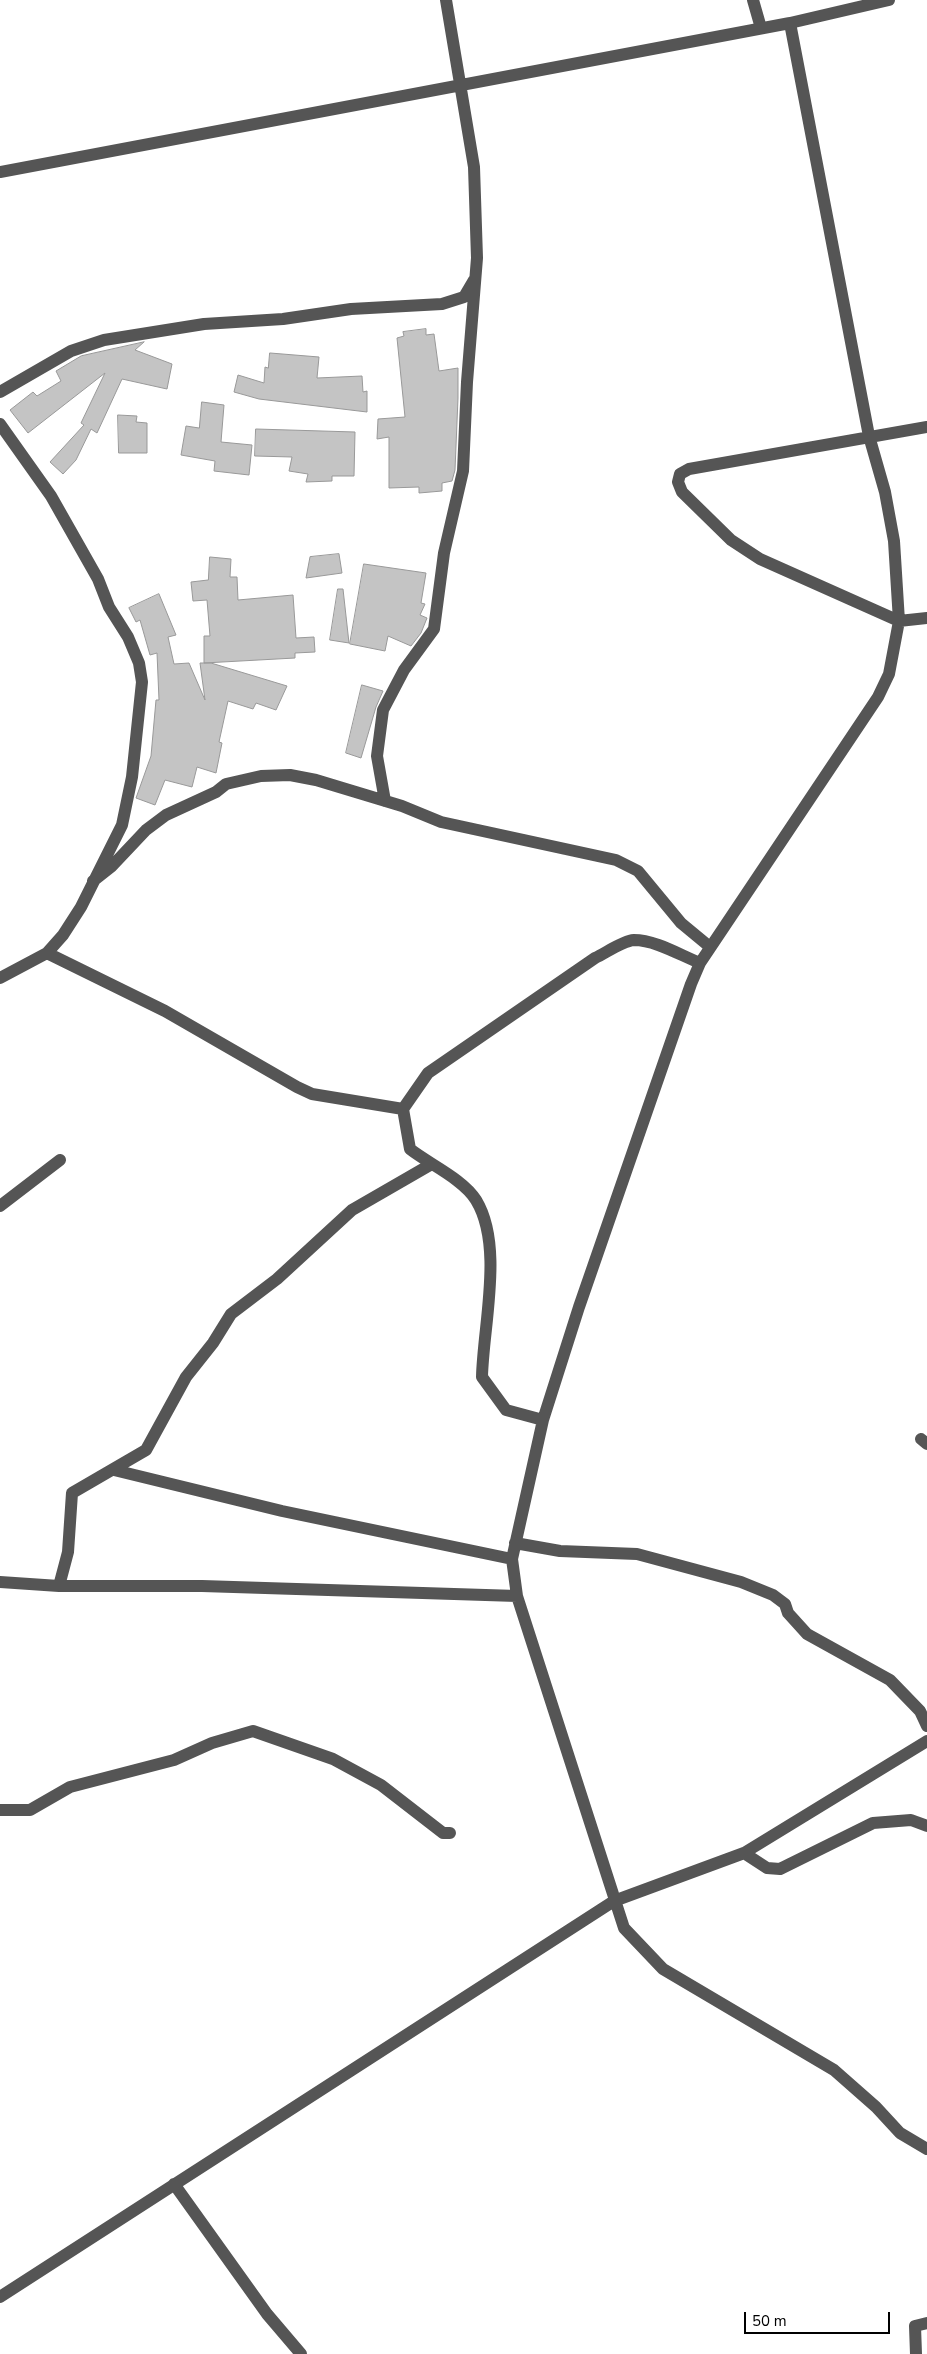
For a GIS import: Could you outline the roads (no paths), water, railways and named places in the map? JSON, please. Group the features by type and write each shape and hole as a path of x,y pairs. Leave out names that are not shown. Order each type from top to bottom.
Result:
{"street":[{"path":"385,801 378,756 383,710 404,670 434,630 444,553 463,471 467,382 477,275 474,167 446,0"},
{"path":"753,0 761,28"},
{"path":"0,172 790,23 890,0"},
{"path":"790,23 869,436 892,521 899,622 889,674 878,698 700,963 636,1140 543,1420 512,1558 517,1596 614,1902 624,1928 663,1969 834,2070 876,2107 900,2133 927,2148"},
{"path":"0,392 71,351 104,340 204,324 283,319 351,309 442,304 464,297 477,275"},
{"path":"0,424 51,496 98,579 109,607 128,636 139,663 142,682 132,776 122,825 81,907 63,935 47,953 0,978"},
{"path":"927,427 689,469 680,474 678,487 731,540 748,552 813,584 899,622 927,618"},
{"path":"93,881 112,866 146,830 166,814 201,799 226,784 241,779 261,776 298,776 402,806 441,822 599,857 630,866 638,871 681,923 710,947"},
{"path":"543,1420 506,1410 482,1377 491,1267 487,1231 476,1200 451,1175 430,1164 410,1149 402,1109 428,1073 602,954 632,940 649,942 700,963"},
{"path":"47,953 166,1010 297,1088 312,1094 402,1109"},
{"path":"0,1206 60,1160"},
{"path":"59,1586 68,1552 72,1493 146,1450 186,1377 213,1343 231,1314 277,1278 352,1210 430,1164"},
{"path":"114,1470 282,1512 512,1558"},
{"path":"515,1543 560,1551 637,1554 741,1582 773,1595 785,1604 788,1613 807,1634 890,1680 923,1709 927,1726"},
{"path":"0,1582 59,1586 202,1586 517,1596"},
{"path":"0,1810 30,1810 70,1787 174,1760 212,1743 253,1731 333,1759 380,1785 443,1833 450,1833"},
{"path":"0,2296 614,1902 744,1852 927,1741"},
{"path":"744,1852 767,1868 780,1869 873,1823 910,1820 927,1826"},
{"path":"174,2184 266,2314 301,2354"},
{"path":"916,2354 915,2326 927,2324"}]}
